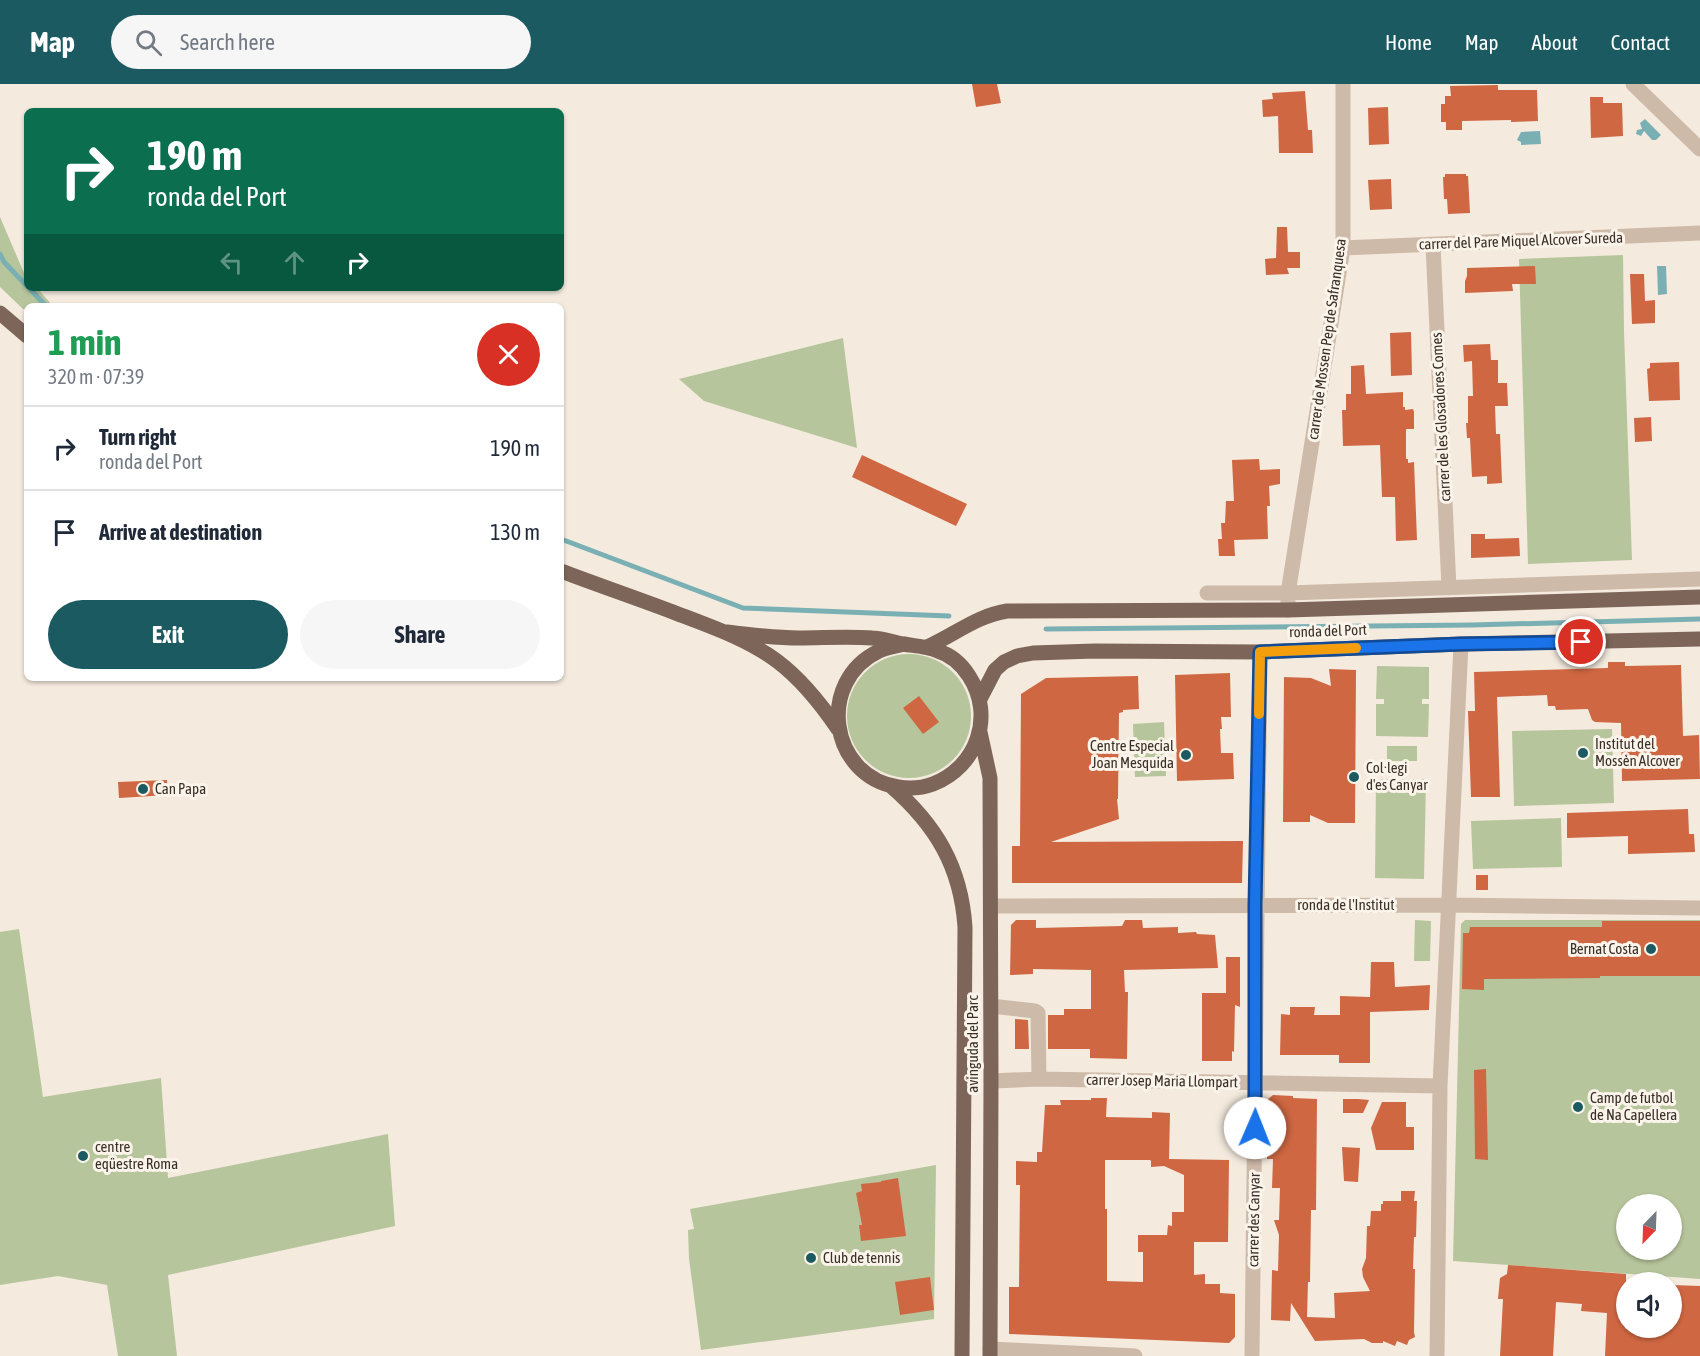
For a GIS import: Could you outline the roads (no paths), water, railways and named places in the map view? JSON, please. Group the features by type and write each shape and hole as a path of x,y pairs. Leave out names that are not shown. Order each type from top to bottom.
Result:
{"main road":[{"path":"0,313 24,333"},
{"path":"564,572 727,632 761,650 792,674 814,697 839,732"},
{"name":"ronda del Port","path":"927,647 978,619 1007,611 1288,610 1700,597"},
{"path":"727,632 766,637 873,638 927,647 955,660 975,684 980,699 982,721 980,732 970,756 953,774 942,781 923,787 891,786 868,774 858,766 843,744 839,732 839,704 842,691 856,668 878,651 905,644"},
{"name":"ronda del Port","path":"980,699 995,670 1004,662 1033,652 1260,652 1461,644 1700,639"},
{"name":"avinguda del Parc","path":"980,732 990,778 990,1352"},
{"name":"avinguda del Parc","path":"891,786 917,810 943,845 953,868 964,906 962,1356"}],"street":[{"name":"carrer de Mossen Pep de Safranquesa","path":"1288,593 1343,248 1343,84"},
{"path":"1633,84 1700,149"},
{"name":"carrer del Pare Miquel Alcover Sureda","path":"1343,248 1700,233"},
{"name":"carrer de les Glosadores Comes","path":"1433,245 1449,588"},
{"path":"1208,593 1288,593 1700,579"},
{"name":"ronda del Port","path":"1288,593 1288,610"},
{"path":"1437,1356 1440,1086 1461,644"},
{"name":"carrer des Canyar","path":"1252,1356 1256,1082 1255,905 1260,652"},
{"name":"ronda de l'Institut","path":"991,906 1449,905 1700,908"},
{"path":"991,1006 1038,1013 1039,1078"},
{"name":"carrer Josep Maria Llompart","path":"991,1081 1039,1078 1440,1086"},
{"path":"990,1352 1135,1356"}],"water":[{"path":"1645,119 1661,135 1656,140 1652,140 1644,131 1641,136 1636,134 1637,130 1642,129 1640,123"},
{"path":"1540,131 1541,144 1521,145 1521,142 1517,140 1521,132"},
{"path":"1657,266 1666,266 1667,294 1658,295"}],"waterway":[{"path":"0,254 4,262 24,283"},
{"path":"32,291 43,303"},
{"path":"564,540 743,608 949,616"},
{"path":"1046,629 1472,625 1700,619"}],"place":[{"name":"Institut del Mossèn Alcover","path":"1583,753"},
{"name":"Centre Especial Joan Mesquida","path":"1186,755"},
{"name":"Col·legi d'es Canyar","path":"1354,777"},
{"name":"Can Papa","path":"143,789"},
{"name":"Bernat Costa","path":"1651,949"},
{"name":"Camp de futbol de Na Capellera","path":"1578,1107"},
{"name":"centre eqüestre Roma","path":"83,1156"},
{"name":"Club de tennis","path":"811,1258"}]}
